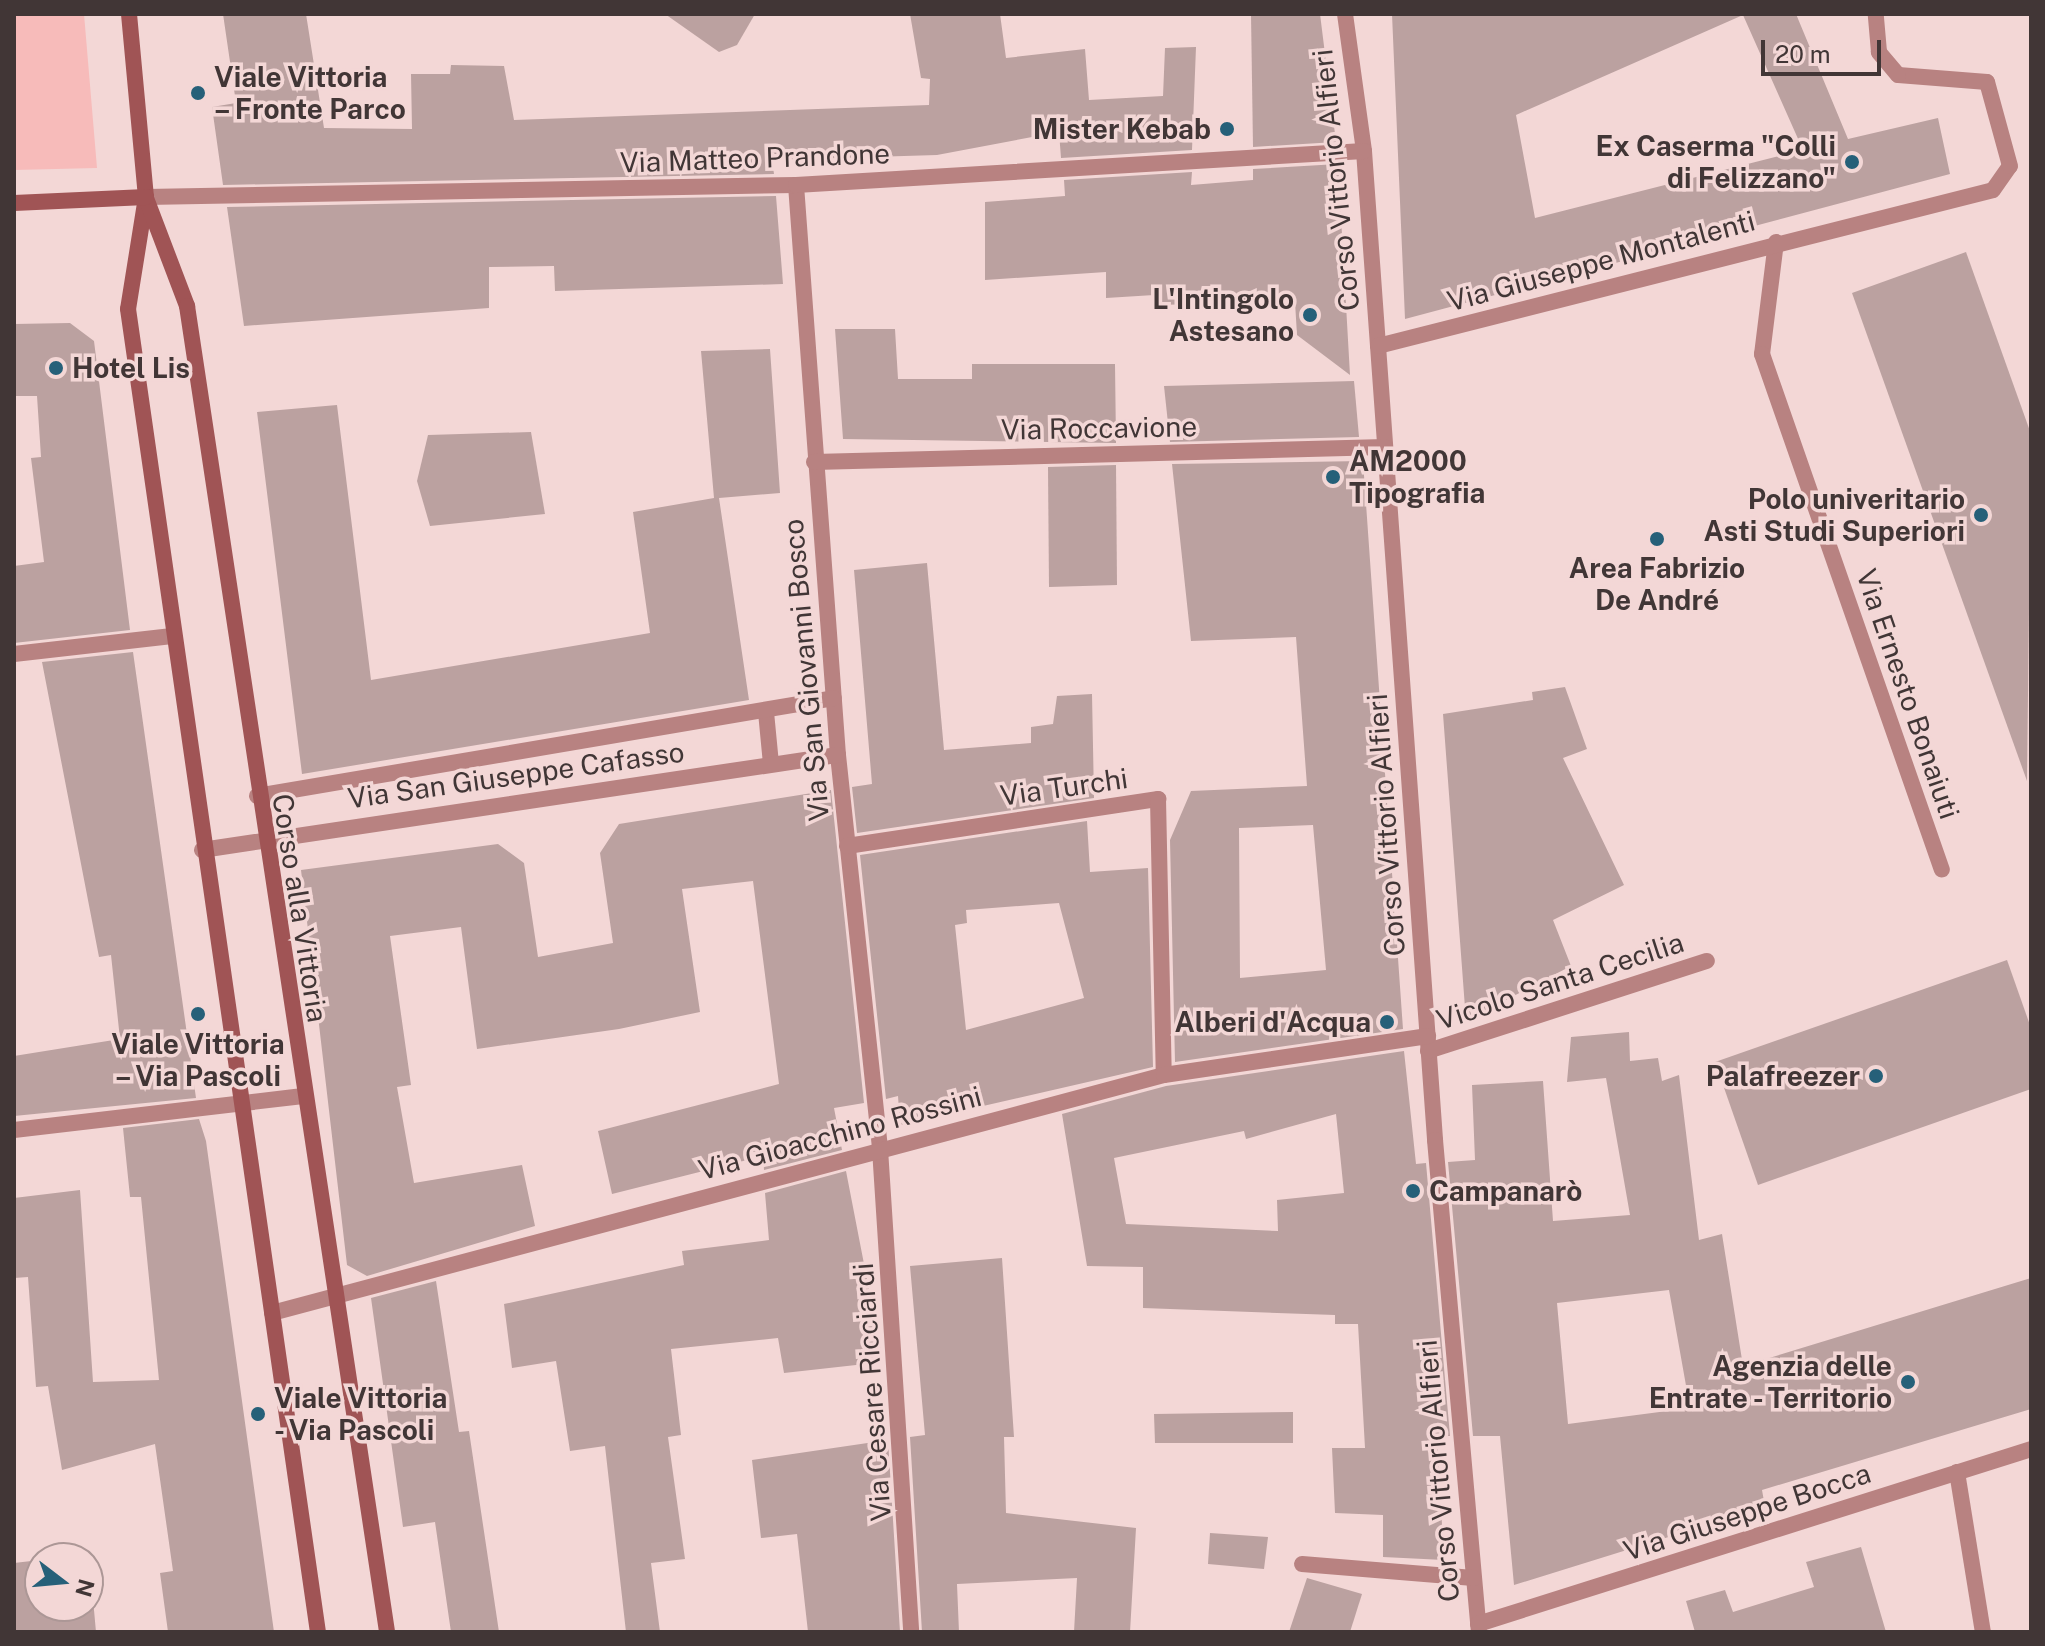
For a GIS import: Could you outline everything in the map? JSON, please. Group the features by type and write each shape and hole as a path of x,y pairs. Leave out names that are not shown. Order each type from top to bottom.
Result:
{"street":[{"name":"Corso alla Vittoria","path":"129,14 146,197 128,309 202,850 318,1632"},
{"name":"Corso Vittorio Alfieri","path":"1345,14 1364,151 1428,1043 1478,1628"},
{"name":"Via Giuseppe Montalenti","path":"1378,346 1776,242 1993,190 2010,166 1987,82 1898,75 1879,52 1876,14"},
{"name":"Via Matteo Prandone","path":"146,197 796,185 1364,151"},
{"name":"Via San Giovanni Bosco","path":"796,185 814,462 838,755 880,1149"},
{"name":"Corso alla Vittoria","path":"146,197 187,306 262,839 337,1293 387,1632"},
{"path":"14,203 146,197"},
{"name":"Via Ernesto Bonaiuti","path":"1776,242 1762,354 1942,870"},
{"name":"Via Roccavione","path":"814,462 1385,447"},
{"path":"14,654 172,636"},
{"name":"Via San Giuseppe Cafasso","path":"257,796 766,712 834,698"},
{"path":"766,712 771,764"},
{"name":"Via San Giuseppe Cafasso","path":"202,850 838,755"},
{"name":"Via Turchi","path":"847,846 1158,799 1164,1075"},
{"name":"Vicolo Santa Cecilia","path":"1428,1043 1707,961"},
{"name":"Via Gioacchino Rossini","path":"272,1313 337,1293 1164,1075 1428,1043"},
{"path":"14,1130 303,1096"},
{"name":"Via Cesare Ricciardi","path":"880,1149 911,1632"},
{"name":"Via Giuseppe Bocca","path":"1478,1628 2031,1449"},
{"path":"1957,1472 1983,1632"},
{"path":"1302,1564 1473,1578"}],"shaded area":[{"path":"14,14 84,14 97,168 14,170"}],"building":[{"path":"223,14 306,14 324,128 412,129 411,74 450,74 451,65 504,66 514,120 929,105 930,79 921,78 910,14 1000,14 1006,58 1085,49 1089,100 1163,96 1165,48 1196,47 1192,150 1061,158 1059,132 937,155 772,160 774,174 223,185 212,107 236,103"},
{"path":"665,14 755,14 737,45 719,52"},
{"path":"1251,14 1320,14 1336,142 1253,147"},
{"name":"Ex Caserma \"Colli di Felizzano\"","path":"1392,14 1796,14 1848,139 1938,118 1950,174 1405,319","holes":["1743,15 1803,150 1535,218 1516,115"]},
{"path":"1338,164 1350,375 1297,335 1295,302 1155,305 1154,295 1106,298 1106,272 985,280 985,202 1065,196 1064,180 1192,172 1191,185 1253,180 1253,169"},
{"path":"776,196 783,284 555,291 554,266 489,267 489,308 244,326 227,207"},
{"name":"Polo univeritario Asti Studi Superiori","path":"1966,252 2031,434 2027,781 1852,293"},
{"path":"70,323 94,341 130,630 14,643 14,566 44,562 31,458 41,457 37,396 14,396 14,324"},
{"path":"835,329 895,329 898,379 972,379 972,364 1115,364 1116,443 843,439"},
{"path":"770,349 780,493 719,498 749,700 302,774 257,412 337,405 371,680 650,633 633,512 714,498 701,351"},
{"path":"1354,381 1359,437 1170,442 1164,386"},
{"path":"531,432 545,514 430,526 417,481 428,435"},
{"path":"1363,461 1403,1029 1175,1062 1170,840 1191,791 1307,786 1296,637 1191,641 1172,464","holes":["1313,825 1326,970 1240,978 1239,828"]},
{"path":"1116,465 1117,585 1049,587 1048,467"},
{"path":"927,563 944,750 1031,743 1031,727 1053,724 1057,696 1092,694 1094,798 857,833 852,787 872,784 854,570"},
{"path":"133,652 196,1098 14,1116 14,1056 120,1039 111,955 99,957 42,662"},
{"path":"1565,687 1587,749 1563,758 1624,885 1553,920 1571,966 1466,1021 1443,714 1533,700 1532,692"},
{"path":"831,790 864,1103 834,1108 842,1150 764,1170 763,1156 612,1194 598,1131 779,1084 753,881 682,889 700,1012 619,1029 477,1049 461,927 390,936 411,1085 397,1087 414,1183 522,1165 535,1226 367,1276 347,1265 301,870 498,844 524,863 538,957 613,943 600,853 619,824"},
{"path":"1087,821 1090,872 1148,868 1153,1067 900,1125 898,1096 886,1099 860,855","holes":["1059,903 1084,998 966,1030 955,925 967,923 966,910"]},
{"name":"Palafreezer","path":"2007,960 2031,1028 2031,1089 1758,1185 1715,1062"},
{"path":"1629,1032 1630,1061 1658,1058 1662,1081 1679,1075 1699,1240 1722,1234 1743,1366 2031,1278 2031,1409 1762,1490 1765,1507 1514,1585 1500,1436 1473,1436 1448,1162 1475,1160 1472,1085 1543,1081 1553,1221 1630,1215 1606,1078 1567,1082 1571,1037","holes":["1669,1290 1690,1408 1568,1424 1557,1303"]},
{"path":"1404,1051 1416,1164 1426,1163 1450,1436 1437,1436 1444,1560 1383,1557 1383,1515 1335,1513 1332,1448 1365,1448 1358,1324 1335,1324 1335,1315 1143,1308 1143,1267 1087,1266 1062,1114 1166,1086","holes":["1336,1114 1344,1193 1277,1200 1278,1231 1126,1224 1114,1158 1244,1131 1246,1139"]},
{"path":"199,1119 206,1141 274,1632 168,1632 160,1573 173,1571 155,1444 62,1470 48,1386 36,1387 28,1277 14,1278 14,1198 80,1190 93,1382 159,1380 141,1197 130,1197 123,1128"},
{"path":"846,1171 883,1362 784,1373 778,1338 671,1349 681,1435 668,1437 685,1559 651,1563 660,1632 626,1632 605,1446 570,1451 556,1361 512,1368 504,1304 684,1265 682,1251 769,1240 765,1193"},
{"path":"1002,1258 1014,1437 1004,1437 1006,1513 1136,1528 1130,1632 1074,1632 1077,1578 957,1584 959,1632 922,1632 910,1437 925,1435 910,1266"},
{"path":"436,1281 459,1432 469,1431 499,1632 451,1632 435,1522 403,1527 371,1298"},
{"path":"1293,1412 1293,1443 1155,1443 1154,1414"},
{"path":"888,1440 900,1632 808,1632 797,1534 761,1538 752,1460"},
{"path":"1210,1533 1268,1537 1264,1569 1208,1564"},
{"path":"1861,1547 1886,1632 1695,1632 1686,1601 1725,1590 1733,1612 1814,1587 1806,1562"},
{"path":"24,1562 24,1622 95,1622 96,1632 14,1632 14,1563"},
{"path":"1307,1578 1362,1594 1350,1632 1289,1632"}],"place":[{"name":"Viale Vittoria – Fronte Parco","path":"198,93"},
{"name":"Mister Kebab","path":"1227,129"},
{"name":"Ex Caserma \"Colli di Felizzano\"","path":"1852,162"},
{"name":"L'Intingolo Astesano","path":"1310,315"},
{"name":"Hotel Lis","path":"56,368"},
{"name":"AM2000 Tipografia","path":"1333,477"},
{"name":"Polo univeritario Asti Studi Superiori","path":"1981,515"},
{"name":"Area Fabrizio De André","path":"1657,539"},
{"name":"Viale Vittoria – Via Pascoli","path":"198,1014"},
{"name":"Alberi d'Acqua","path":"1387,1022"},
{"name":"Palafreezer","path":"1876,1076"},
{"name":"Campanarò","path":"1413,1191"},
{"name":"Agenzia delle Entrate - Territorio","path":"1908,1382"},
{"name":"Viale Vittoria - Via Pascoli","path":"258,1414"}]}
